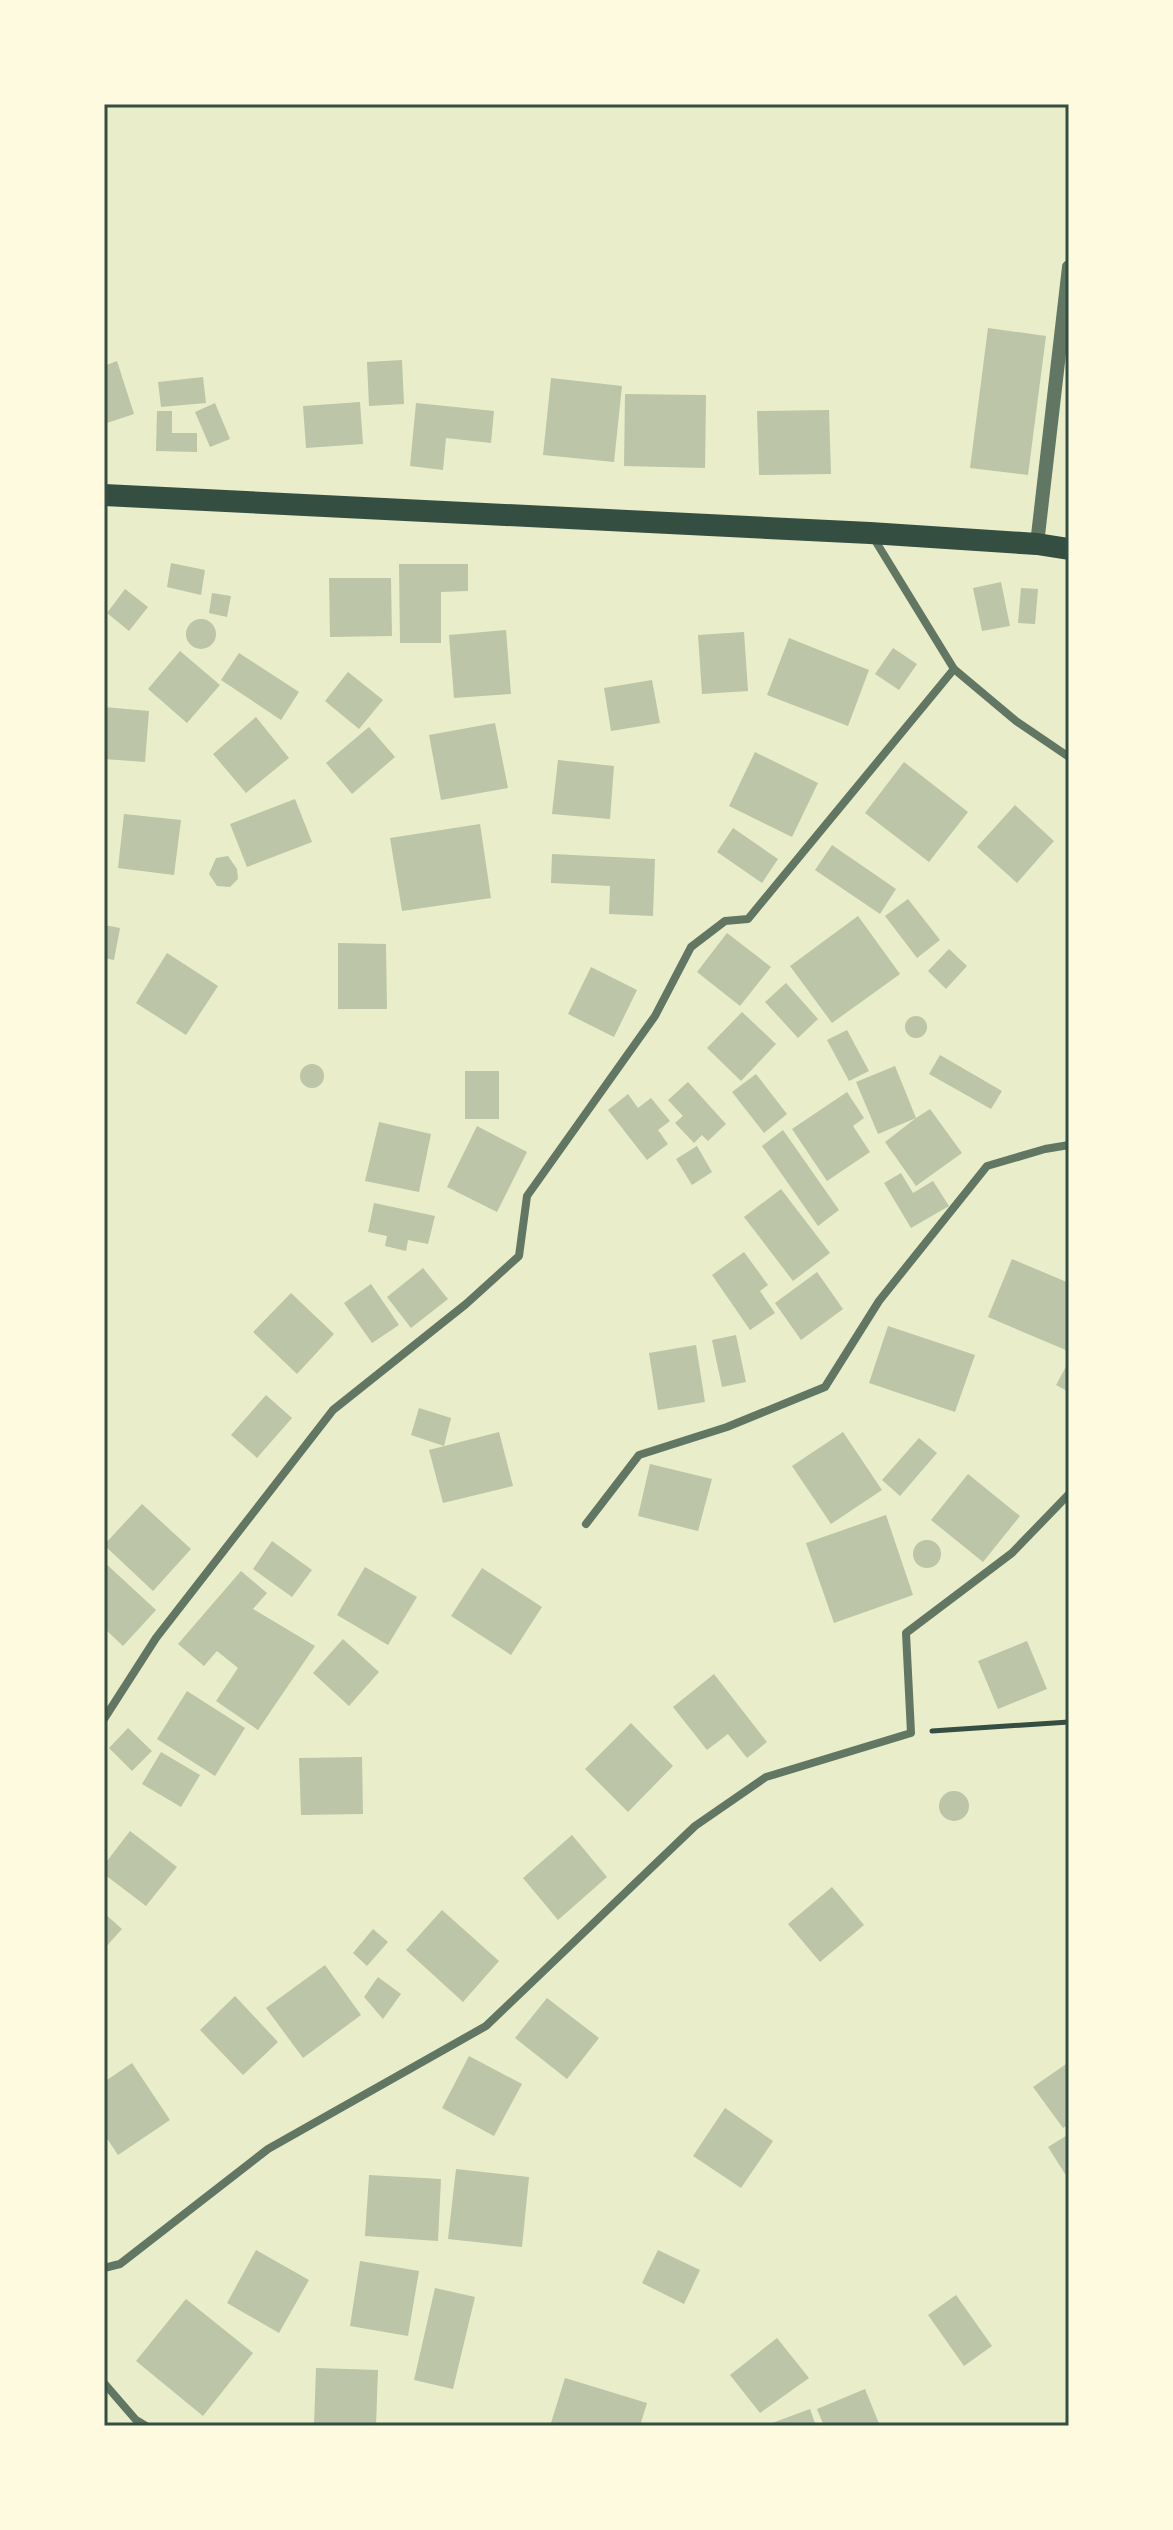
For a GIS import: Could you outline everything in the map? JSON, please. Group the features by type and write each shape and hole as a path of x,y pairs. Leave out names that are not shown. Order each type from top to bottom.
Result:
{"highway":[{"path":"104,495 870,533 1037,544 1069,549"}],"street":[{"path":"1037,544 1069,267"},
{"path":"870,533 954,669 1016,721 1069,757"},
{"path":"104,1719 156,1638 333,1410 466,1304 519,1256 527,1196 655,1016 691,947 725,921 748,919 954,669"},
{"path":"586,1524 639,1455 727,1427 825,1387 879,1301 987,1166 1069,1145"},
{"path":"104,2268 120,2264 268,2149 486,2026 695,1826 766,1777 911,1733 906,1633 1012,1553 1069,1494"},
{"path":"104,2383 136,2420 146,2426"}],"path":[{"path":"911,1733 1069,1722"}],"building":[{"path":"988,328 1046,336 1028,475 970,468"},
{"path":"402,360 404,404 369,406 367,362"},
{"path":"117,361 134,414 104,424 104,366"},
{"path":"203,377 206,403 161,407 158,382"},
{"path":"551,378 622,386 614,462 543,455"},
{"path":"625,394 706,395 705,468 624,466"},
{"path":"360,402 363,444 306,448 303,406"},
{"path":"215,403 230,439 210,447 195,412"},
{"path":"416,403 494,411 491,443 446,438 443,470 410,466"},
{"path":"829,410 831,474 759,475 757,411"},
{"path":"157,411 172,411 172,433 197,433 197,452 156,451"},
{"path":"171,563 205,570 201,595 167,587"},
{"path":"399,564 468,564 468,591 441,592 441,643 400,643"},
{"path":"329,578 391,578 392,636 330,637"},
{"path":"1001,582 1010,626 982,631 973,588"},
{"path":"1021,588 1038,589 1035,624 1018,623"},
{"path":"125,589 148,607 129,631 107,613"},
{"path":"212,593 231,596 227,617 209,613"},
{"path":"201,619 212,623 216,634 212,645 201,649 190,645 186,634 190,623"},
{"path":"506,630 511,694 454,698 449,635"},
{"path":"744,632 748,691 702,694 698,635"},
{"path":"789,638 869,670 848,726 767,695"},
{"path":"893,648 917,664 899,690 875,674"},
{"path":"180,651 220,685 187,723 148,689"},
{"path":"239,653 299,692 281,720 221,680"},
{"path":"348,672 383,700 359,729 325,701"},
{"path":"652,680 660,723 611,731 604,688"},
{"path":"104,707 149,711 145,762 104,759"},
{"path":"256,717 289,758 246,793 213,754"},
{"path":"495,723 508,788 441,800 429,735"},
{"path":"369,727 395,757 352,794 326,763"},
{"path":"755,752 818,783 792,837 729,806"},
{"path":"558,760 614,766 610,819 552,814"},
{"path":"904,762 968,812 929,862 865,813"},
{"path":"295,799 312,842 247,867 230,824"},
{"path":"1015,805 1054,841 1017,883 977,847"},
{"path":"124,814 181,820 174,875 118,868"},
{"path":"480,824 491,898 402,911 390,838"},
{"path":"733,828 778,859 762,883 717,852"},
{"path":"832,845 896,889 880,914 815,870"},
{"path":"552,854 655,859 653,916 609,914 610,886 551,883"},
{"path":"228,856 237,869 238,879 230,887 217,886 209,874 216,858"},
{"path":"908,899 940,940 917,958 885,916"},
{"path":"858,916 900,974 832,1023 790,966"},
{"path":"104,925 120,928 114,960 104,958"},
{"path":"727,933 771,967 740,1006 697,972"},
{"path":"338,943 386,944 387,1009 338,1009"},
{"path":"949,949 967,966 946,989 928,971"},
{"path":"167,953 218,986 186,1035 136,1003"},
{"path":"591,967 637,990 614,1037 568,1014"},
{"path":"786,983 818,1019 798,1038 765,1002"},
{"path":"742,1012 776,1044 741,1081 707,1048"},
{"path":"916,1016 924,1019 927,1027 924,1035 916,1038 908,1035 905,1027 908,1019"},
{"path":"847,1030 869,1071 849,1081 827,1040"},
{"path":"940,1055 1002,1091 991,1109 929,1074"},
{"path":"312,1064 321,1067 324,1076 321,1085 312,1088 303,1085 300,1076 303,1067"},
{"path":"895,1066 916,1118 878,1134 856,1082"},
{"path":"465,1071 499,1071 499,1119 465,1119"},
{"path":"756,1074 787,1114 764,1133 732,1092"},
{"path":"688,1082 726,1124 708,1141 702,1135 694,1143 675,1123 683,1116 668,1100"},
{"path":"847,1092 864,1118 853,1126 870,1152 827,1181 792,1129"},
{"path":"628,1094 638,1108 651,1098 670,1121 658,1130 668,1144 647,1160 608,1110"},
{"path":"930,1109 962,1153 916,1186 885,1142"},
{"path":"379,1122 431,1134 419,1192 365,1181"},
{"path":"477,1126 527,1152 497,1212 447,1187"},
{"path":"783,1130 839,1210 818,1226 762,1146"},
{"path":"697,1146 712,1172 692,1185 676,1159"},
{"path":"901,1173 913,1193 933,1181 949,1206 911,1228 884,1183"},
{"path":"781,1189 830,1253 793,1281 744,1217"},
{"path":"374,1203 435,1216 428,1244 408,1240 406,1251 385,1246 387,1236 368,1232"},
{"path":"744,1252 768,1285 760,1291 775,1313 750,1330 712,1275"},
{"path":"1012,1259 1069,1283 1068,1351 988,1317"},
{"path":"423,1268 448,1299 411,1328 387,1297"},
{"path":"817,1272 843,1309 801,1340 775,1303"},
{"path":"371,1284 399,1325 372,1343 344,1303"},
{"path":"291,1293 334,1334 297,1374 253,1332"},
{"path":"888,1326 975,1355 955,1412 869,1383"},
{"path":"736,1335 746,1382 722,1387 712,1340"},
{"path":"696,1345 705,1402 658,1410 649,1353"},
{"path":"1069,1361 1069,1392 1056,1385"},
{"path":"266,1395 292,1418 257,1458 231,1435"},
{"path":"419,1408 451,1418 444,1446 411,1435"},
{"path":"499,1432 513,1486 443,1503 429,1450"},
{"path":"843,1432 882,1490 831,1524 792,1466"},
{"path":"919,1438 937,1453 900,1496 882,1480"},
{"path":"650,1464 712,1479 698,1531 638,1516"},
{"path":"968,1474 1020,1516 983,1562 931,1520"},
{"path":"142,1504 191,1549 153,1591 104,1545"},
{"path":"886,1515 913,1595 834,1623 806,1543"},
{"path":"927,1540 937,1544 941,1554 937,1564 927,1568 917,1564 913,1554 917,1544"},
{"path":"272,1541 312,1570 292,1597 253,1569"},
{"path":"104,1562 156,1610 123,1646 104,1628"},
{"path":"365,1567 417,1597 388,1645 337,1615"},
{"path":"482,1568 542,1607 511,1655 451,1616"},
{"path":"241,1571 267,1593 253,1609 315,1646 258,1730 216,1701 238,1668 217,1651 204,1666 178,1644"},
{"path":"343,1639 379,1672 349,1706 313,1673"},
{"path":"1027,1641 1047,1689 998,1709 978,1661"},
{"path":"714,1674 767,1742 747,1758 728,1734 707,1750 673,1707"},
{"path":"187,1691 245,1728 215,1776 157,1739"},
{"path":"631,1723 673,1766 628,1812 585,1769"},
{"path":"128,1728 152,1751 132,1771 109,1748"},
{"path":"161,1752 200,1775 181,1807 142,1784"},
{"path":"362,1757 363,1814 301,1815 299,1758"},
{"path":"954,1791 965,1795 969,1806 965,1817 954,1821 943,1817 939,1806 943,1795"},
{"path":"130,1831 177,1867 146,1906 104,1874 104,1865"},
{"path":"572,1835 607,1877 558,1920 523,1878"},
{"path":"832,1887 864,1925 820,1962 788,1924"},
{"path":"442,1910 499,1961 463,2002 406,1950"},
{"path":"104,1913 122,1929 104,1949"},
{"path":"373,1929 388,1942 367,1966 353,1953"},
{"path":"325,1965 361,2015 303,2058 266,2008"},
{"path":"378,1977 401,1994 383,2019 364,1997"},
{"path":"235,1996 278,2042 243,2075 200,2030"},
{"path":"547,1998 599,2038 567,2079 515,2038"},
{"path":"469,2056 522,2084 494,2136 442,2108"},
{"path":"1069,2062 1069,2124 1063,2128 1033,2087"},
{"path":"132,2063 170,2120 118,2155 104,2134 104,2082"},
{"path":"725,2108 773,2141 741,2188 693,2156"},
{"path":"1069,2134 1069,2180 1048,2147"},
{"path":"456,2169 529,2177 522,2247 448,2239"},
{"path":"369,2175 441,2179 438,2241 365,2236"},
{"path":"256,2250 309,2280 279,2333 227,2303"},
{"path":"658,2250 700,2270 684,2304 642,2283"},
{"path":"360,2261 419,2271 408,2336 350,2326"},
{"path":"435,2288 475,2297 453,2389 414,2380"},
{"path":"956,2295 992,2346 964,2366 928,2315"},
{"path":"186,2299 253,2353 203,2416 136,2361"},
{"path":"777,2338 809,2378 760,2413 730,2375"},
{"path":"316,2368 378,2370 376,2426 314,2426"},
{"path":"565,2378 647,2403 640,2426 550,2426"},
{"path":"865,2389 880,2426 824,2426 817,2409"},
{"path":"810,2409 816,2426 764,2426"}]}
